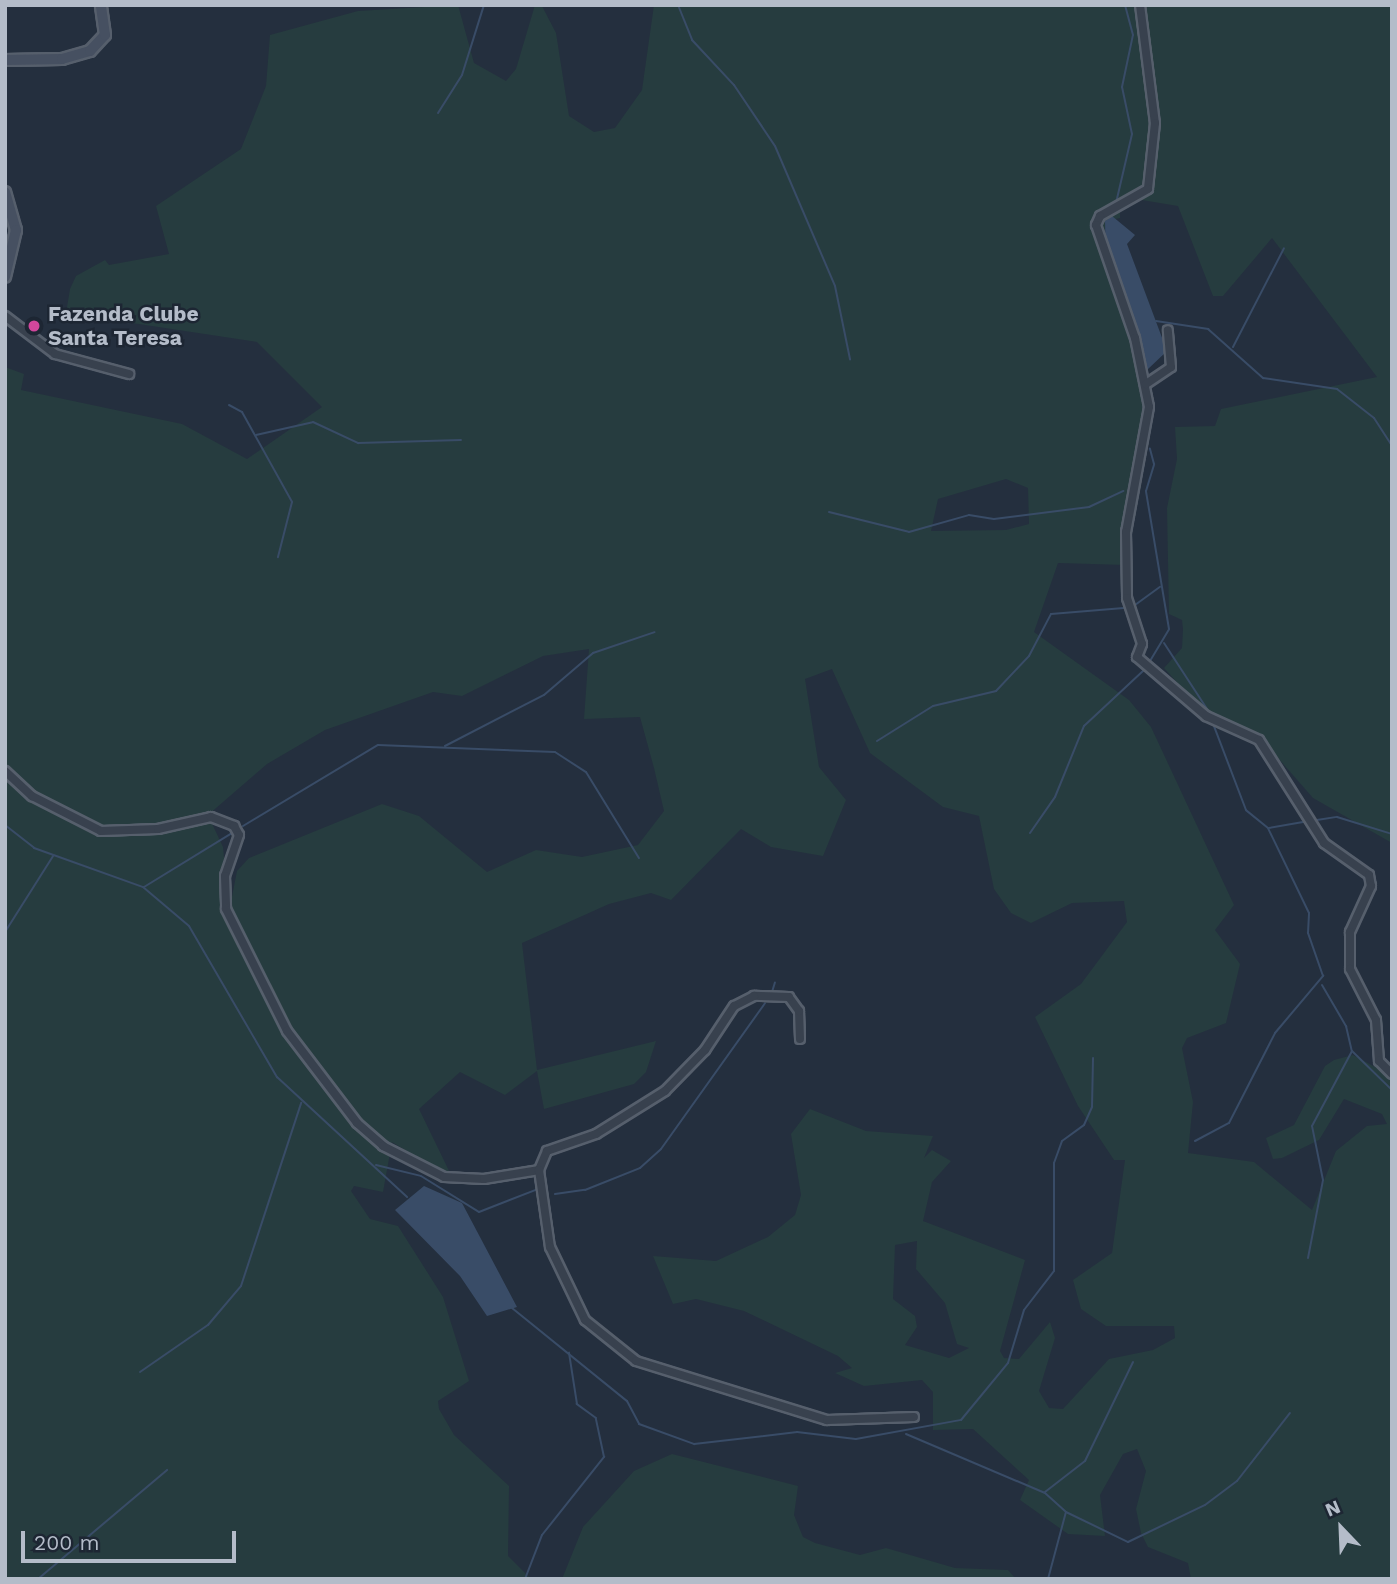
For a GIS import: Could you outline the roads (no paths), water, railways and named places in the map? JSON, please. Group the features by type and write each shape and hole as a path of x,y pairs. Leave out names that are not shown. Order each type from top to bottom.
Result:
{"street":[{"path":"5,60 62,59 90,51 105,35 101,5"},
{"path":"1140,5 1155,123 1148,189 1100,216 1096,225 1146,384 1146,442 1128,494 1126,532 1128,598 1142,644 1138,659 1206,716 1259,740 1324,843 1369,875 1371,886 1349,932 1350,969 1376,1020 1379,1061 1392,1074"},
{"path":"5,192 16,230 5,277"},
{"path":"5,316 55,354 128,374"},
{"path":"1146,384 1171,367 1168,330"},
{"path":"5,771 32,796 101,831 158,829 211,817 234,825 239,835 225,876 226,909 287,1031 357,1123 383,1146 444,1177 484,1179 539,1170"},
{"path":"800,1039 799,1011 789,997 763,993 743,1000 665,1091 596,1134 547,1151 539,1170 553,1255 585,1320 618,1349 667,1374 827,1420 914,1417"}],"water":[{"path":"1112,216 1135,235 1127,244 1167,351 1147,370 1106,268 1105,221"},
{"path":"424,1186 462,1203 517,1307 487,1316 460,1276 395,1210"}],"waterway":[{"path":"438,113 462,75 484,5"},
{"path":"678,5 692,40 734,85 775,146 835,286 850,359"},
{"path":"1116,203 1132,134 1122,87 1133,35 1125,5"},
{"path":"1233,347 1284,248"},
{"path":"1156,321 1208,329 1263,378 1337,389 1374,418 1392,446"},
{"path":"229,405 242,412 292,502 278,557"},
{"path":"256,435 313,422 358,443 461,440"},
{"path":"1150,449 1154,464 1146,491 1169,629 1150,661"},
{"path":"829,512 909,532 969,515 994,519 1089,507 1123,491"},
{"path":"1135,605 1160,587"},
{"path":"877,741 933,706 996,691 1029,656 1051,614 1124,608"},
{"path":"445,746 544,695 593,653 655,632"},
{"path":"1164,643 1211,715"},
{"path":"1030,833 1055,797 1084,726 1143,671"},
{"path":"1195,1141 1229,1123 1275,1033 1323,976 1308,933 1309,913 1268,828 1246,810 1214,726"},
{"path":"243,826 378,745 555,752 586,772 639,858"},
{"path":"1317,820 1337,817 1392,834"},
{"path":"1269,828 1304,822"},
{"path":"5,825 34,848 143,887 189,926 277,1077 407,1197"},
{"path":"144,887 232,833"},
{"path":"5,932 53,856"},
{"path":"772,992 775,982"},
{"path":"1322,985 1346,1026 1352,1051 1392,1090"},
{"path":"555,1194 585,1190 640,1168 661,1149 765,1003"},
{"path":"1308,1258 1323,1180 1312,1126 1352,1051"},
{"path":"512,1308 627,1401 639,1424 694,1444 797,1432 856,1439 961,1420 1008,1363 1024,1310 1054,1271 1054,1163 1062,1141 1084,1125 1092,1107 1093,1058"},
{"path":"140,1372 208,1325 241,1286 301,1103"},
{"path":"376,1165 421,1176 479,1212 538,1189"},
{"path":"525,1579 542,1535 604,1457 596,1418 577,1404 569,1353"},
{"path":"1045,1492 1085,1461 1133,1362"},
{"path":"906,1434 1045,1493 1066,1512 1128,1542 1205,1505 1237,1481 1290,1413"},
{"path":"38,1579 167,1470"},
{"path":"1048,1579 1066,1512"}],"place":[{"name":"Fazenda Clube Santa Teresa","path":"34,326"}]}
